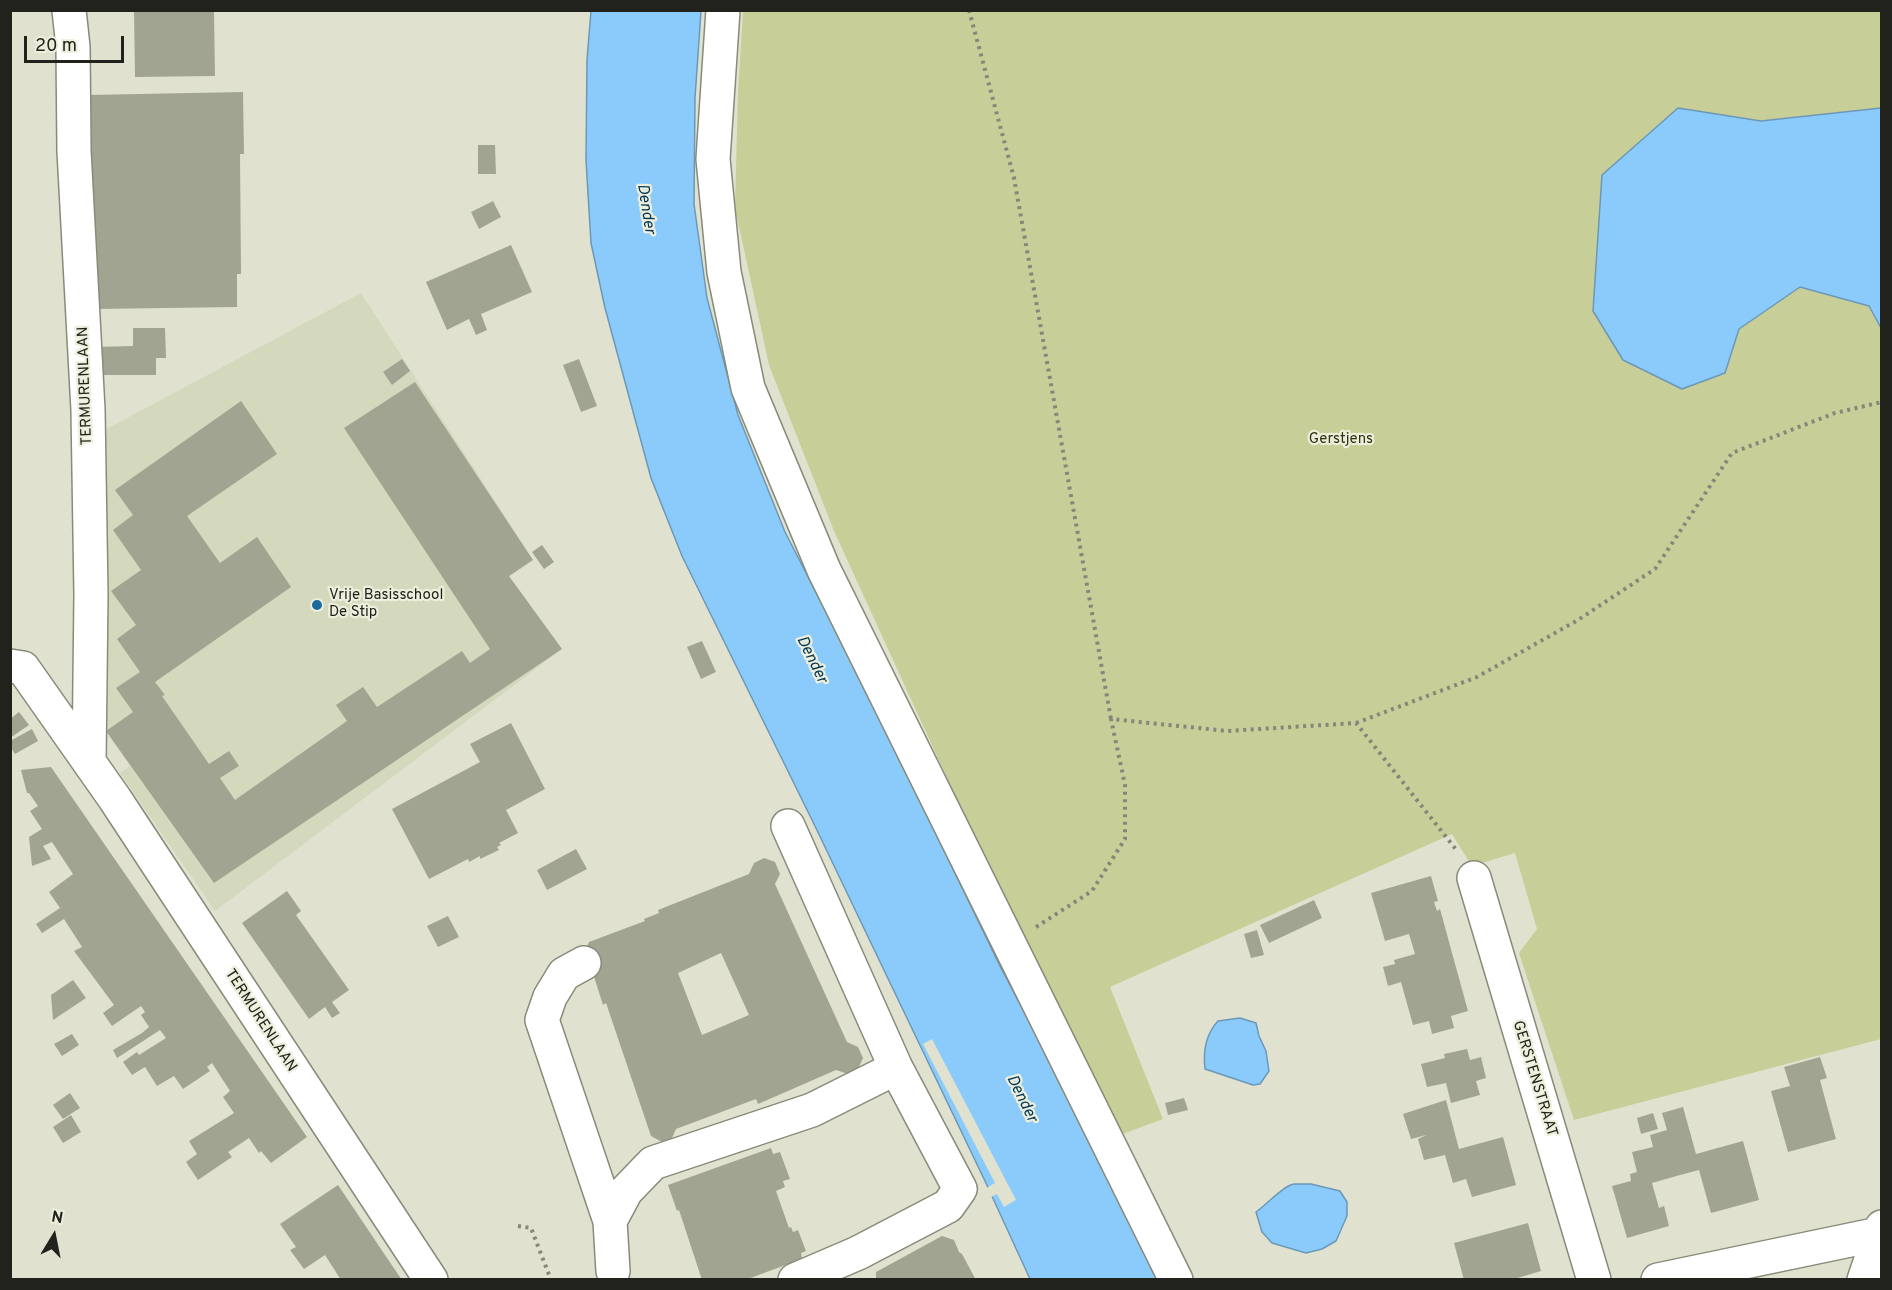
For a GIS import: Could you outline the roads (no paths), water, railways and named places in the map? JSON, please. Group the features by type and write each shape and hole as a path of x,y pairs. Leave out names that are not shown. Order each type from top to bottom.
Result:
{"street":[{"name":"TERMURENLAAN","path":"69,10 73,47 74,151 88,410 92,595 89,762"},
{"path":"723,10 713,159 724,272 748,388 824,570 1176,1280"},
{"name":"TERMURENLAAN","path":"10,666 23,669 89,762 431,1280"},
{"path":"788,826 896,1068 960,1189 948,1206 858,1253 795,1280"},
{"name":"GERSTENSTRAAT","path":"1474,878 1594,1280"},
{"path":"584,963 564,974 550,997 542,1020 610,1221 608,1277"},
{"path":"610,1221 626,1191 653,1163 812,1110 896,1068"},
{"path":"1658,1280 1880,1231"},
{"path":"1864,1280 1880,1231"}],"water":[{"name":"Dender","path":"591,11 701,11 695,98 694,204 707,298 738,415 785,532 873,703 999,964 1115,1186 1159,1279 1030,1279 814,824 682,556 651,478 605,308 591,243 586,160 587,60"},
{"path":"1678,108 1761,121 1881,108 1881,328 1869,306 1800,287 1739,329 1725,373 1682,389 1623,360 1593,311 1602,175"},
{"path":"1240,1018 1256,1023 1266,1051 1269,1071 1260,1084 1253,1085 1205,1069 1206,1044 1214,1026 1218,1021"},
{"path":"1294,1184 1311,1184 1340,1191 1347,1202 1347,1216 1336,1241 1322,1249 1306,1253 1272,1243 1262,1232 1256,1212 1280,1192"}],"place":[{"name":"Vrije Basisschool De Stip","path":"317,605"}],"park label":[{"name":"Gerstjens","path":"1341,440"}]}
